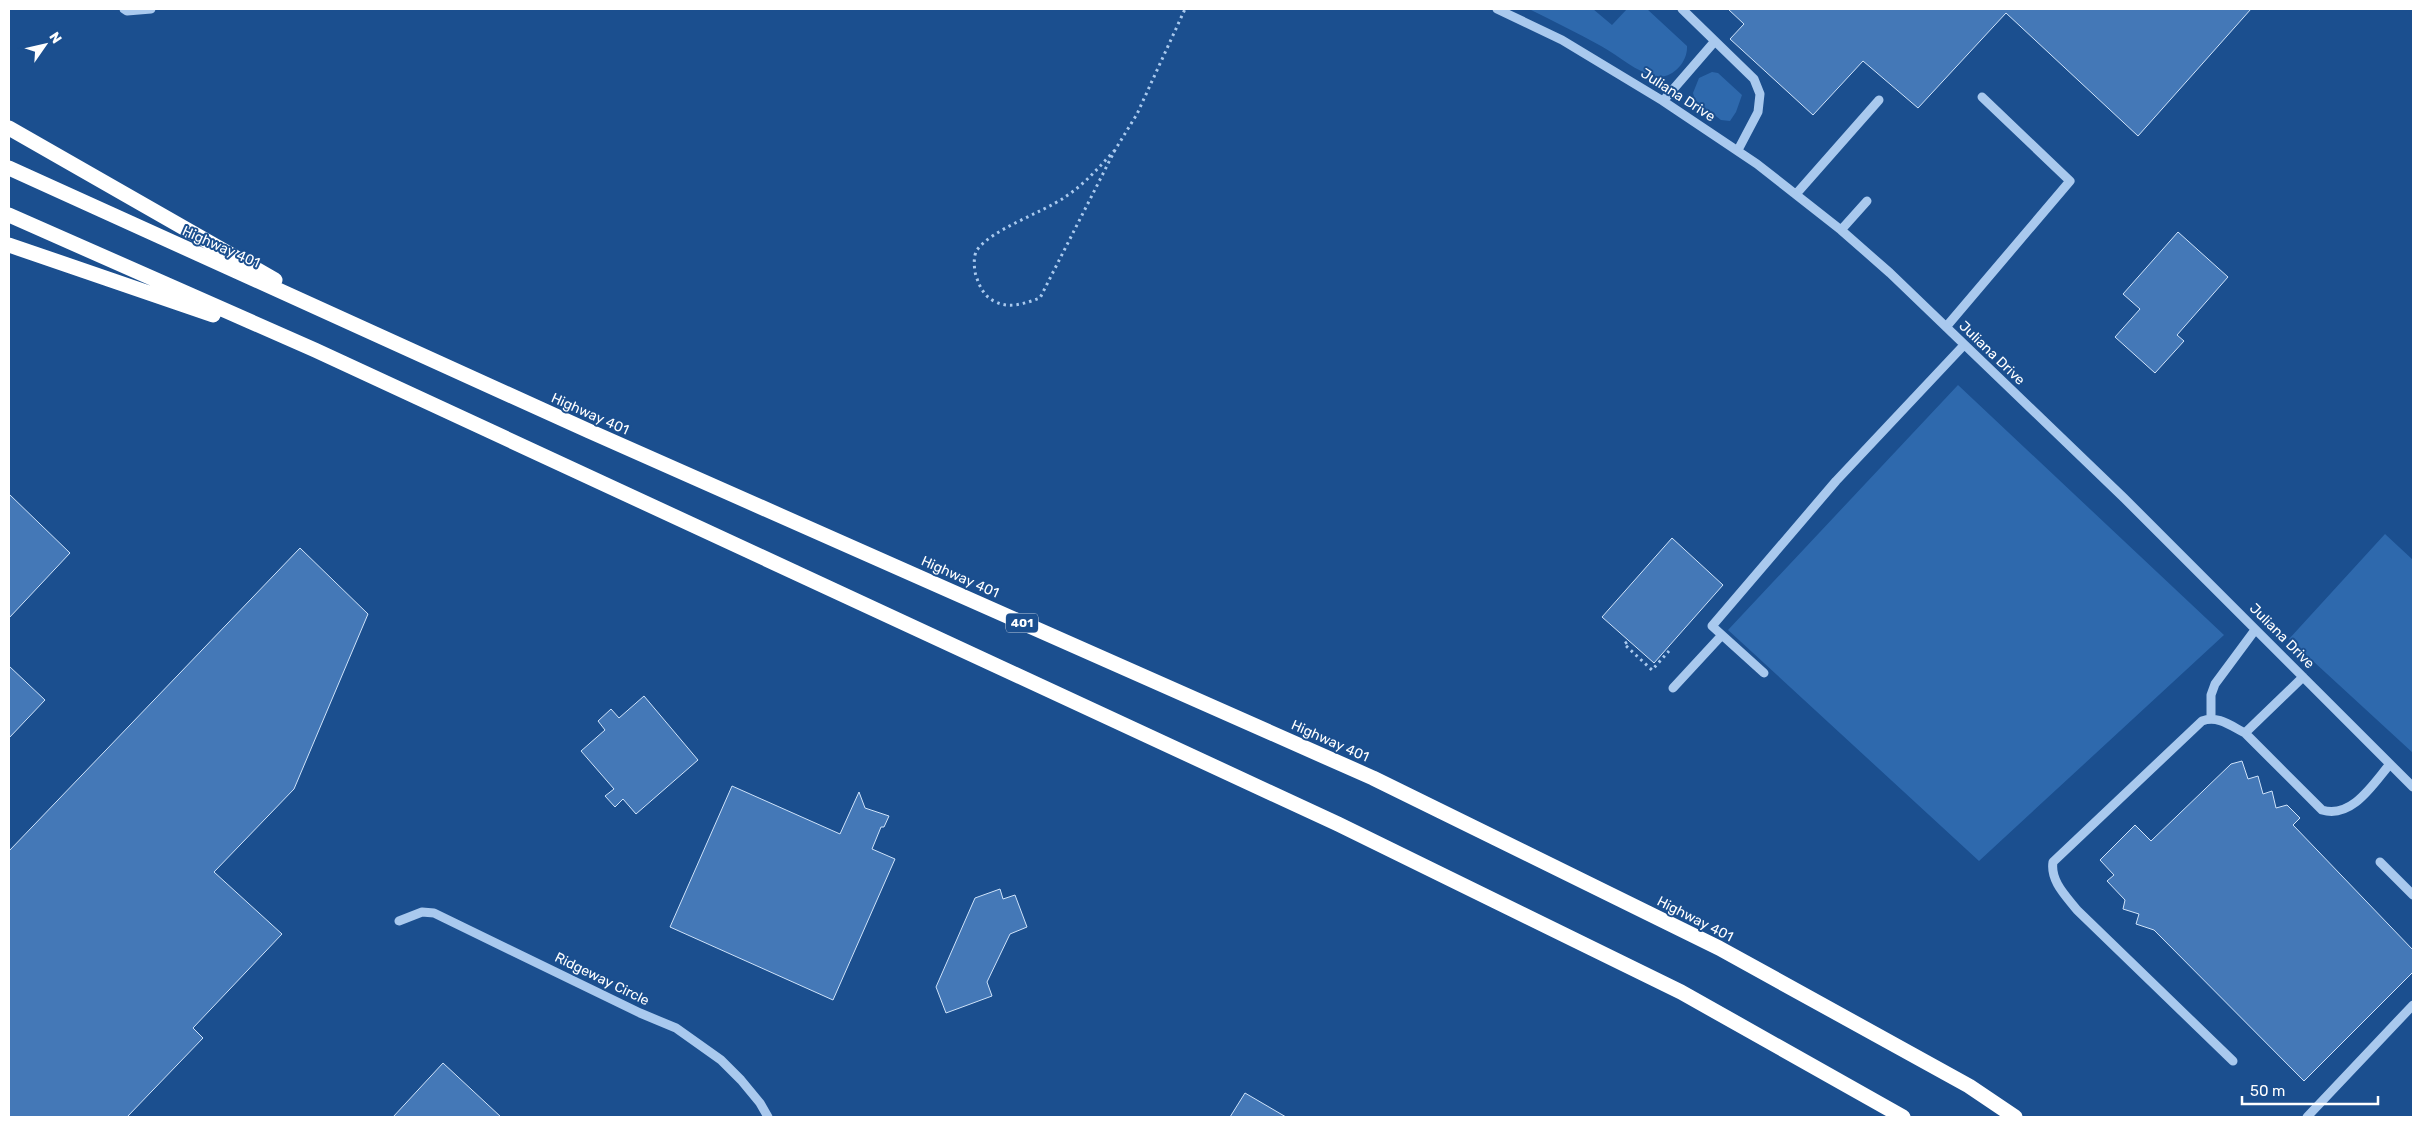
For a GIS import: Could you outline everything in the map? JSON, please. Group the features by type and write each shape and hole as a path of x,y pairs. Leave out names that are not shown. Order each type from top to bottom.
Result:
{"highway":[{"path":"9,128 359,327"},
{"name":"Highway 401","path":"9,168 608,440 1373,778 1718,948 1969,1086 2015,1117"},
{"path":"9,215 314,350 1338,824 1681,992 1903,1117"},
{"path":"9,245 314,350"}],"street":[{"path":"124,9 127,11 151,9"},
{"name":"Juliana Drive","path":"1496,9 1580,50 1663,101 1738,150 1796,193 1841,230 2124,498 2413,787"},
{"path":"1682,9 1754,79 1760,94 1758,112 1738,150"},
{"path":"1663,101 1716,40"},
{"path":"1946,328 2070,181 1982,97"},
{"path":"1796,193 1880,100"},
{"path":"1841,230 1867,201"},
{"path":"1764,673 1712,626 1761,566 1836,481 1964,345"},
{"path":"2211,718 2211,695 2215,684 2255,630"},
{"path":"1673,688 1722,635"},
{"path":"2244,733 2303,678"},
{"path":"2233,1061 2077,910 2058,885 2052,872 2053,862 2196,726 2211,718 2220,720 2244,733 2322,810 2333,813 2343,811 2351,806 2390,764"},
{"path":"2380,862 2413,894"},
{"name":"Ridgeway Circle","path":"399,920 422,912 434,913 676,1028 721,1060 750,1092 768,1117"},
{"path":"2307,1117 2413,1005"}],"path":[{"path":"1115,150 1084,183 1064,198 1037,214 994,234 976,251 974,268 981,291 996,303 1020,306 1040,298 1115,150 1137,114 1185,9"},
{"path":"1626,642 1624,644 1652,670 1669,651"}],"shaded area":[{"path":"1529,9 1593,9 1612,25 1627,9 1647,9 1687,46 1687,52 1682,64 1673,72 1661,77 1655,76 1641,71 1592,41"},
{"path":"1712,72 1718,73 1742,95 1736,112 1730,121 1721,120 1695,100 1693,93 1699,78"},
{"path":"1958,385 2224,635 1979,861 1728,630"},
{"path":"2385,534 2413,560 2413,753 2289,639"}],"building":[{"path":"1728,9 2251,9 2138,136 2006,13 1918,108 1863,61 1813,115 1730,39 1744,24"},
{"path":"2178,232 2228,277 2177,335 2184,341 2155,373 2115,337 2140,309 2123,294"},
{"path":"9,494 70,553 9,618"},
{"path":"1672,538 1723,585 1654,663 1602,617"},
{"path":"300,548 368,614 294,789 214,872 282,934 193,1028 203,1038 127,1117 9,1117 9,851"},
{"path":"9,666 45,700 9,738"},
{"path":"644,696 698,760 636,814 623,799 615,807 605,796 614,789 581,751 605,730 598,721 611,709 619,718"},
{"path":"2242,761 2248,779 2258,776 2263,794 2272,791 2276,808 2287,805 2300,818 2293,825 2413,950 2413,972 2304,1081 2154,930 2136,924 2139,914 2123,909 2125,900 2107,881 2114,875 2100,860 2135,825 2151,841 2231,764"},
{"path":"732,786 840,834 859,792 865,808 889,816 884,827 881,827 872,849 895,859 833,1000 670,927"},
{"path":"1000,889 1003,899 1015,895 1027,927 1010,934 987,982 992,996 946,1013 936,987 975,898"},
{"path":"443,1063 501,1117 393,1117"},
{"path":"1245,1093 1286,1117 1230,1117"}]}
